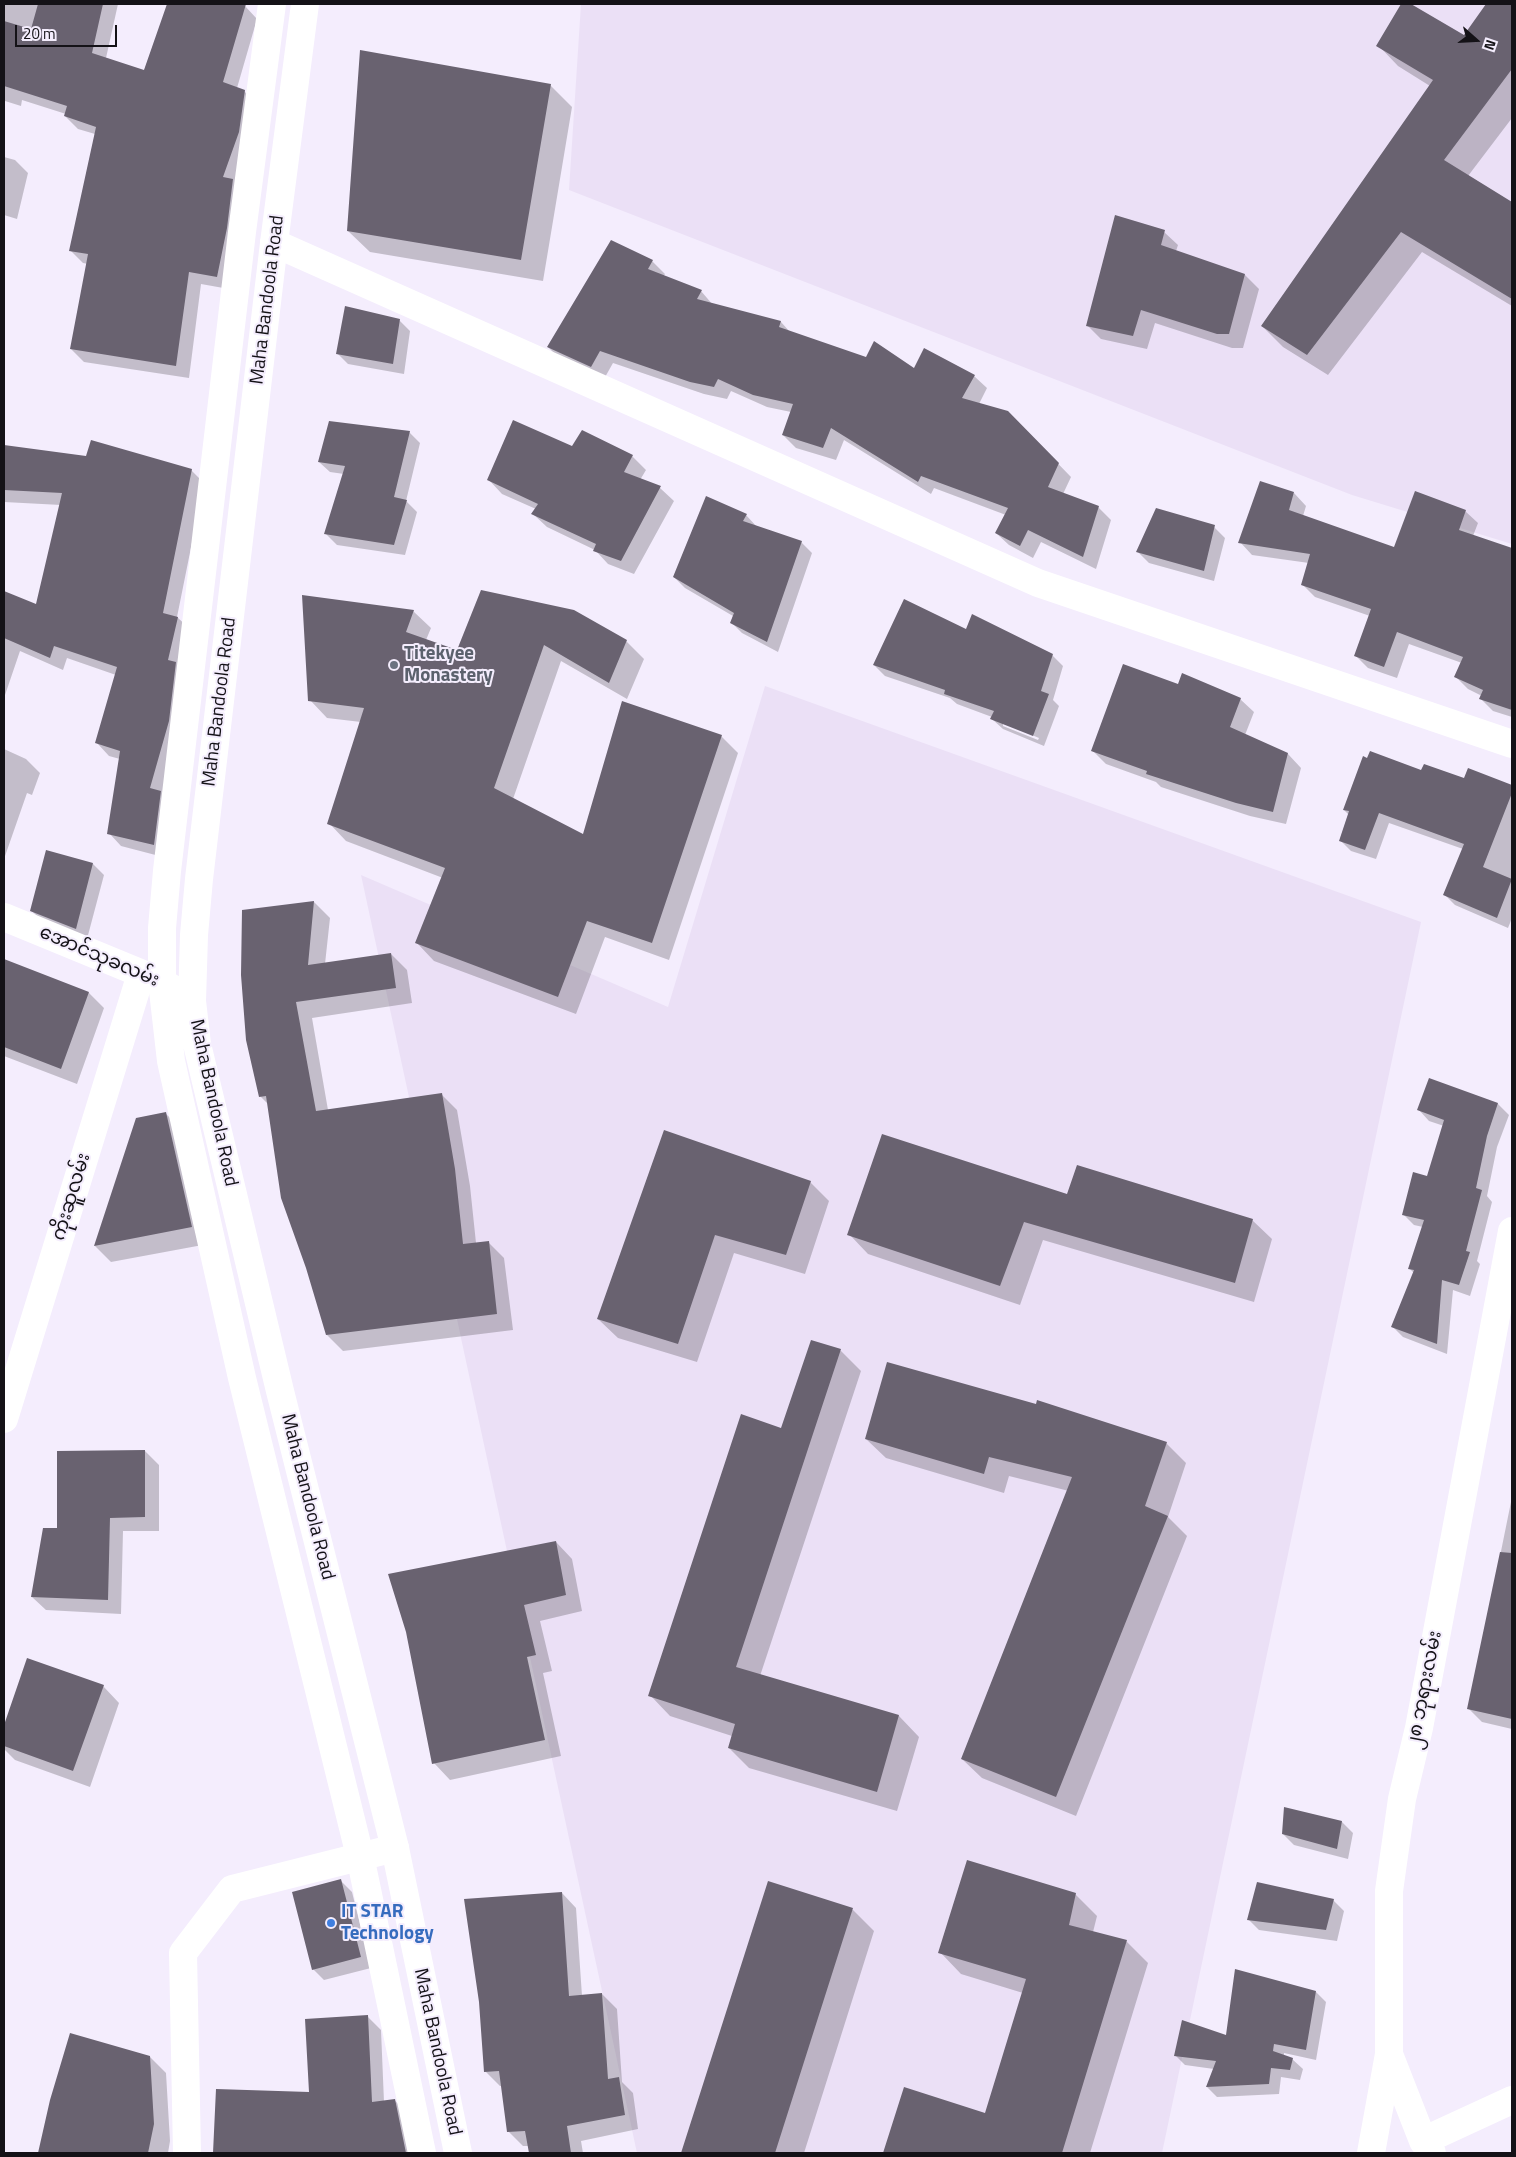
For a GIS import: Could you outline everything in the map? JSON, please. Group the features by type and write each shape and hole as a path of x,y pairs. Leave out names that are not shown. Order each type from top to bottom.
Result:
{"main road":[{"name":"Maha Bandoola Road","path":"272,4 241,242 166,870 162,928 152,978 242,1378 360,1856 422,2153"},
{"name":"Maha Bandoola Road","path":"305,4 274,243 199,879 194,935 192,1001 197,1044 278,1381 394,1848 458,2153"},
{"path":"274,243 1038,583 1512,744"},
{"name":"အောင်သုခလမ်း","path":"4,918 152,978 192,1001"},
{"name":"ကိုးဆူလမ်း","path":"4,1419 152,978"},
{"name":"၂၈ ဘုရားလမ်း","path":"1371,2153 1389,2054 1389,1891 1402,1799 1419,1728 1512,1231"},
{"path":"187,2153 183,1953 232,1889 284,1878 394,1848"},
{"path":"1389,2054 1427,2147 1512,2100"}],"shaded area":[{"path":"581,4 1512,4 1512,544 1352,495 569,190"},
{"path":"765,686 1421,922 1162,2153 637,2153 361,875 668,1007"}],"building":[{"path":"38,4 103,4 92,53 144,70 167,4 246,4 223,82 245,90 239,132 223,177 233,179 227,228 217,277 189,272 176,366 70,349 88,254 69,251 96,127 64,116 67,106 4,86 4,21 31,29"},
{"path":"1401,4 1411,4 1464,35 1486,4 1512,4 1512,69 1444,160 1512,202 1512,299 1401,232 1307,355 1261,326 1433,80 1376,46"},
{"path":"360,50 551,84 521,260 347,231"},
{"path":"1115,215 1165,230 1161,245 1245,274 1229,334 1217,334 1141,310 1133,336 1086,326"},
{"path":"611,240 653,260 648,269 702,290 697,299 781,321 779,327 866,357 874,341 914,368 924,348 975,375 962,398 1008,411 1059,463 1048,487 1099,506 1083,557 1028,530 1020,546 995,533 1008,508 921,476 918,482 831,428 823,448 782,435 793,404 753,395 718,379 714,387 690,382 600,351 591,367 547,347"},
{"path":"345,306 400,319 393,364 336,354"},
{"path":"513,420 572,446 582,430 633,455 624,472 661,486 621,561 593,551 596,544 531,514 538,504 487,480"},
{"path":"329,421 410,431 394,497 407,500 394,545 324,534 345,466 318,462"},
{"path":"91,440 192,469 163,613 178,617 168,660 176,662 169,721 150,788 161,791 154,845 107,834 120,751 95,743 117,667 54,646 50,658 4,638 4,591 36,604 62,493 4,490 4,445 86,456"},
{"path":"1260,481 1294,492 1289,510 1394,547 1415,491 1466,510 1459,530 1512,548 1512,710 1479,699 1483,690 1454,677 1463,657 1397,632 1384,667 1354,656 1371,609 1301,585 1310,554 1238,543"},
{"path":"706,496 747,514 743,521 802,541 767,642 730,623 734,613 673,577"},
{"path":"1156,508 1215,525 1204,571 1136,552"},
{"path":"481,590 574,610 627,640 609,683 544,645 494,788 583,834 622,701 722,735 652,943 587,921 558,997 415,943 445,868 327,824 364,708 308,701 302,595 414,610 406,632 457,650"},
{"path":"904,599 966,629 972,614 1053,654 1041,691 1049,694 1033,736 990,719 994,711 944,694 945,690 873,665"},
{"path":"1123,664 1178,684 1182,673 1241,698 1230,727 1288,753 1273,812 1236,803 1146,774 1147,771 1091,751"},
{"path":"1370,751 1421,770 1424,764 1464,778 1468,768 1512,785 1512,793 1483,867 1512,879 1497,918 1443,895 1464,844 1379,813 1365,850 1339,841 1349,811 1343,810 1363,756 1367,758"},
{"path":"46,850 93,863 76,929 30,911"},
{"path":"314,901 308,965 391,953 396,988 296,1002 316,1111 442,1093 455,1169 463,1244 489,1241 497,1314 326,1335 306,1268 281,1198 266,1096 259,1097 246,1040 241,975 242,910"},
{"path":"4,959 89,992 61,1069 4,1047"},
{"path":"1429,1078 1498,1103 1487,1136 1476,1188 1482,1190 1466,1251 1470,1252 1459,1285 1442,1280 1437,1344 1391,1327 1414,1270 1408,1269 1424,1220 1402,1215 1413,1172 1427,1176 1444,1120 1417,1110"},
{"path":"166,1112 192,1227 94,1246 136,1118"},
{"path":"664,1130 811,1181 786,1255 715,1235 678,1344 597,1319"},
{"path":"882,1134 1067,1194 1077,1165 1253,1219 1235,1283 1024,1222 1000,1286 847,1235"},
{"path":"811,1340 841,1349 736,1667 899,1715 877,1792 728,1748 735,1724 648,1696 741,1414 781,1428"},
{"path":"887,1362 1036,1404 1037,1400 1167,1442 1145,1506 1168,1516 1056,1797 961,1759 1072,1477 989,1457 984,1474 865,1439"},
{"path":"145,1450 145,1517 110,1518 108,1600 31,1597 43,1528 57,1528 57,1451"},
{"path":"556,1541 566,1595 524,1605 536,1655 527,1657 545,1740 432,1764 406,1632 388,1574"},
{"path":"1500,1552 1512,1553 1512,1719 1467,1709"},
{"path":"27,1658 104,1685 73,1771 4,1746 4,1725"},
{"path":"1284,1807 1342,1821 1337,1849 1282,1834"},
{"path":"967,1860 1076,1893 1069,1925 1127,1940 1062,2153 883,2153 904,2087 985,2113 1026,1979 938,1953"},
{"path":"341,1879 361,1957 312,1970 292,1892"},
{"path":"768,1881 853,1908 775,2153 681,2153"},
{"path":"1257,1882 1334,1899 1326,1930 1247,1920"},
{"path":"562,1892 569,1996 602,1993 608,2079 619,2077 625,2115 567,2126 571,2153 529,2153 525,2131 507,2132 499,2071 484,2072 479,2002 464,1899"},
{"path":"1235,1969 1316,1991 1306,2050 1274,2044 1273,2051 1293,2058 1290,2070 1271,2068 1269,2084 1206,2087 1216,2061 1174,2056 1182,2020 1226,2035"},
{"path":"368,2015 372,2102 395,2099 406,2153 213,2153 216,2089 309,2092 305,2019"},
{"path":"70,2033 150,2056 154,2124 148,2153 38,2153 50,2100"}],"place":[{"name":"Titekyee Monastery","path":"394,665"},
{"name":"IT STAR Technology","path":"331,1923"}]}
